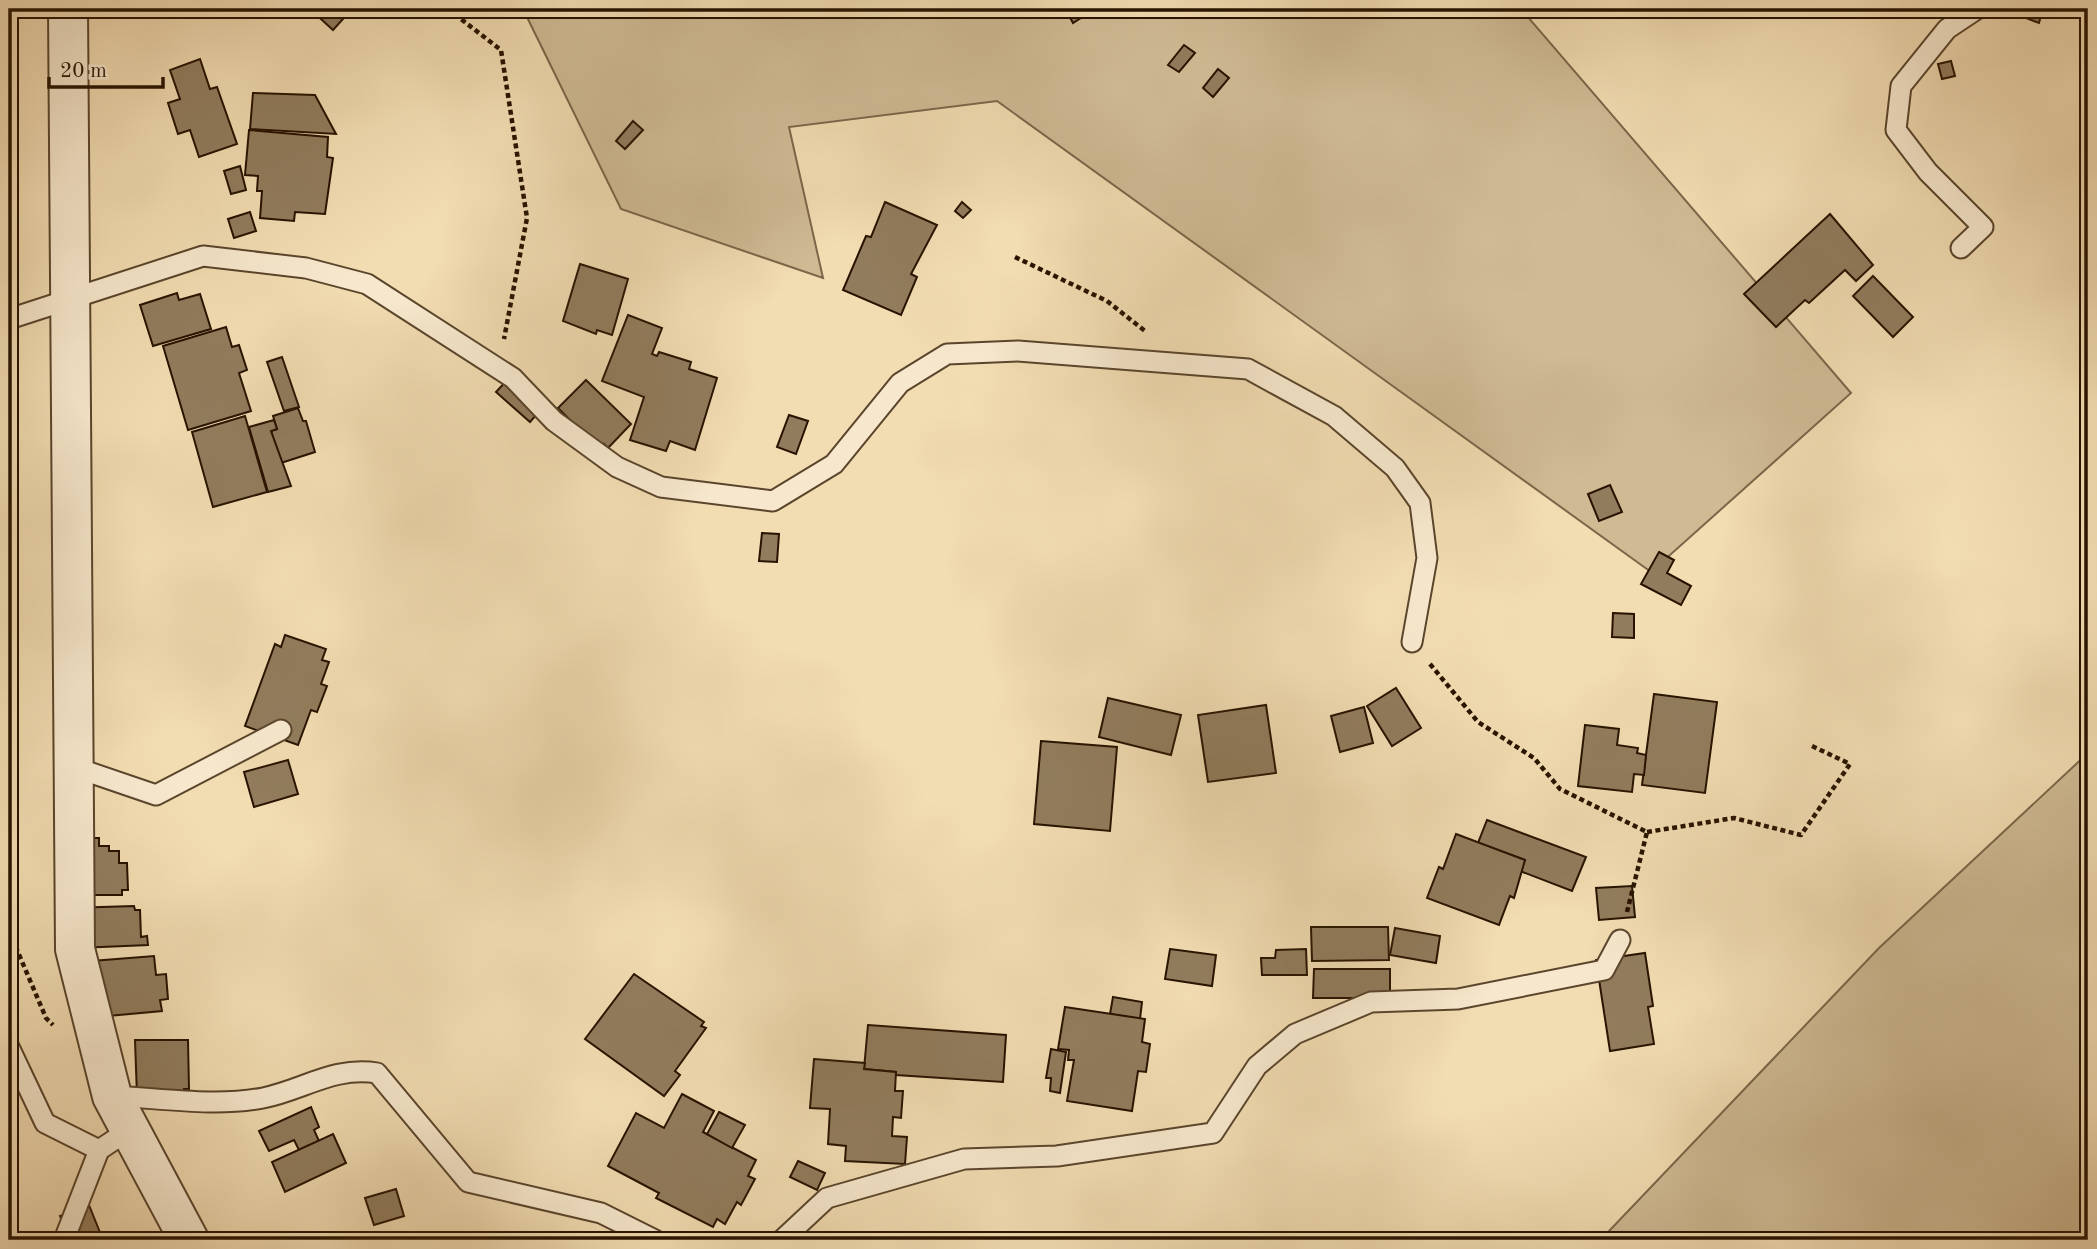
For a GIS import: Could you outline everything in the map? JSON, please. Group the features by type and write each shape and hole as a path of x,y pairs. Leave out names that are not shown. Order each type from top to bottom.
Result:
{"street":[{"path":"68,9 75,949 112,1097 114,1140 189,1240"}],"lane":[{"path":"1961,248 1983,227 1928,172 1896,130 1901,86 1947,29 1977,9"},
{"path":"9,319 203,256 306,268 367,284 513,378 554,421 617,467 662,487 773,501 834,464 900,383 947,354 1018,351 1248,369 1334,416 1395,468 1420,503 1427,558 1412,642"},
{"path":"74,767 156,795 281,730"},
{"path":"782,1240 827,1198 964,1159 1056,1156 1213,1133 1257,1066 1296,1034 1371,1002 1458,999 1604,970 1620,940"},
{"path":"9,1047 45,1122 114,1140 64,1240"},
{"path":"112,1097 222,1100 262,1098 354,1069 377,1073 468,1182 601,1213 654,1240"}],"path":[{"path":"448,9 501,50 527,218 498,369"},
{"path":"1015,257 1107,301 1189,365"},
{"path":"1412,642 1478,722 1534,758 1560,789 1647,832 1734,818 1801,835 1850,764 1812,746"},
{"path":"1620,940 1647,832"}],"shaded area":[{"path":"523,9 1521,9 1851,393 1651,572 997,101 789,127 823,278 621,209"},
{"path":"2088,753 2088,1240 1605,1240 1609,1231 1879,948"}],"building":[{"path":"310,9 352,9 333,30"},
{"path":"1080,9 1084,16 1073,23 1066,10"},
{"path":"2029,9 2042,12 2039,23 2026,18"},
{"path":"1184,45 1195,53 1179,72 1168,65"},
{"path":"200,59 210,89 217,87 237,144 199,157 190,130 178,134 168,103 180,99 170,70"},
{"path":"1951,61 1955,76 1942,79 1938,64"},
{"path":"1218,69 1229,78 1213,97 1203,88"},
{"path":"253,93 315,95 336,134 250,129"},
{"path":"633,121 643,130 625,149 616,141"},
{"path":"249,130 328,137 327,157 333,158 325,214 295,212 294,221 260,218 262,191 257,191 258,176 245,175"},
{"path":"240,166 246,190 231,194 224,171"},
{"path":"885,202 937,225 911,274 917,277 901,315 843,290 866,236 871,237"},
{"path":"962,202 971,210 963,218 955,211"},
{"path":"250,212 256,231 234,238 228,219"},
{"path":"1830,214 1873,265 1856,281 1845,270 1809,303 1805,300 1776,327 1744,294"},
{"path":"580,264 628,279 612,335 597,330 596,334 563,321"},
{"path":"1873,276 1913,317 1893,337 1853,296"},
{"path":"177,293 179,300 200,294 211,329 153,346 140,305"},
{"path":"628,315 662,328 652,354 657,356 659,352 691,362 689,369 717,378 695,450 670,441 666,451 630,440 644,397 602,381"},
{"path":"226,327 232,347 239,345 247,370 239,373 251,411 188,430 163,346"},
{"path":"282,357 299,407 284,411 267,362"},
{"path":"510,377 543,407 530,422 496,392"},
{"path":"586,380 631,424 608,448 604,444 599,449 558,408"},
{"path":"298,408 303,421 306,421 315,452 281,463 271,431 277,429 273,416"},
{"path":"789,415 808,421 796,454 777,447"},
{"path":"245,416 267,492 213,507 192,432"},
{"path":"274,420 277,429 271,431 291,486 268,492 249,427"},
{"path":"1610,485 1622,512 1599,521 1588,494"},
{"path":"762,533 779,534 777,562 759,561"},
{"path":"1659,552 1674,560 1667,573 1691,586 1681,605 1641,584"},
{"path":"1613,613 1634,614 1634,638 1612,637"},
{"path":"285,635 326,649 322,660 329,662 321,684 327,686 317,712 311,710 298,745 245,726 275,644 281,647"},
{"path":"1396,688 1421,728 1392,746 1367,706"},
{"path":"1654,694 1717,702 1705,793 1642,785"},
{"path":"1108,698 1181,715 1171,755 1099,737"},
{"path":"1266,705 1276,773 1208,782 1198,715"},
{"path":"1364,707 1373,743 1340,752 1331,716"},
{"path":"1585,725 1619,729 1617,745 1638,748 1637,753 1646,755 1644,775 1634,774 1632,792 1578,786"},
{"path":"1041,741 1117,747 1110,831 1034,824"},
{"path":"288,760 298,794 254,807 244,772"},
{"path":"1487,820 1586,857 1572,891 1520,871 1525,860 1478,843"},
{"path":"1456,834 1525,860 1514,898 1510,896 1499,925 1427,898 1439,867 1443,869"},
{"path":"69,838 99,838 99,846 109,846 109,851 119,851 119,863 127,863 128,890 122,890 122,895 75,895"},
{"path":"1632,886 1635,917 1599,920 1596,888"},
{"path":"134,906 135,910 140,910 141,937 147,936 148,945 78,948 69,908"},
{"path":"1311,927 1388,927 1389,960 1312,961"},
{"path":"1395,928 1440,936 1436,963 1390,955"},
{"path":"1170,949 1216,955 1212,986 1165,979"},
{"path":"1306,949 1307,975 1262,975 1261,958 1275,958 1276,950"},
{"path":"1645,953 1653,1006 1648,1007 1654,1044 1610,1051 1596,960"},
{"path":"154,956 156,975 166,974 168,999 160,1000 162,1011 97,1017 92,961"},
{"path":"1314,969 1390,969 1390,997 1353,1005 1353,998 1313,998"},
{"path":"634,974 704,1022 701,1026 706,1028 675,1071 680,1075 664,1096 585,1039"},
{"path":"1113,997 1142,1002 1140,1019 1110,1014"},
{"path":"1065,1007 1145,1019 1142,1042 1150,1044 1146,1072 1138,1071 1132,1111 1067,1101 1074,1060 1068,1060 1069,1050 1058,1049"},
{"path":"868,1025 1006,1035 1003,1082 896,1075 896,1072 864,1069"},
{"path":"135,1040 188,1040 189,1089 184,1089 184,1095 137,1096"},
{"path":"1051,1049 1066,1052 1060,1093 1050,1091 1051,1078 1046,1078"},
{"path":"814,1059 865,1063 864,1069 896,1072 895,1091 903,1091 901,1118 893,1117 892,1136 907,1137 905,1164 845,1161 846,1146 828,1144 830,1109 810,1108"},
{"path":"682,1094 714,1111 703,1132 756,1160 748,1176 755,1179 741,1205 737,1202 725,1224 717,1219 713,1227 656,1198 659,1193 608,1166 636,1113 664,1128"},
{"path":"311,1107 319,1127 314,1130 319,1141 299,1150 294,1140 269,1151 259,1131"},
{"path":"719,1112 745,1125 732,1148 707,1134"},
{"path":"333,1134 346,1163 285,1192 272,1162"},
{"path":"798,1161 825,1173 817,1190 790,1177"},
{"path":"396,1189 404,1216 374,1225 365,1198"},
{"path":"89,1205 103,1240 70,1240 60,1216"}]}
